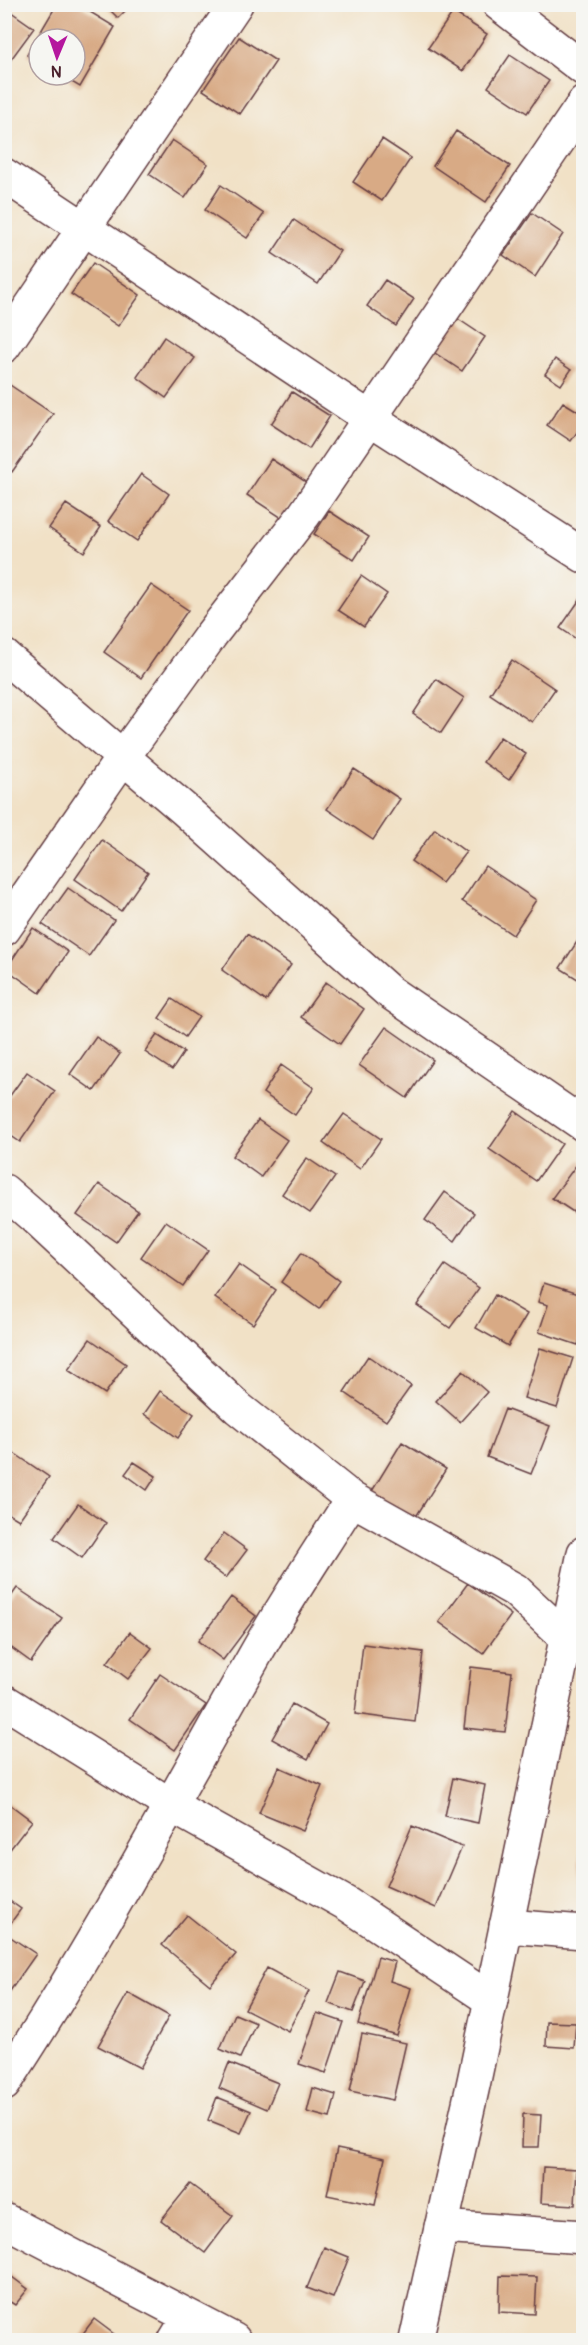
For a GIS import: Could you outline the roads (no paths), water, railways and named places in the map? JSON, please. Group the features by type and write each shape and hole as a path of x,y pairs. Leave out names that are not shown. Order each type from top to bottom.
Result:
{"street":[{"path":"4,346 236,4"},
{"path":"499,4 584,69"},
{"path":"4,929 123,757 212,635 304,515 584,103"},
{"path":"4,175 371,419 584,556"},
{"path":"4,656 123,757 388,991 584,1125"},
{"path":"4,1191 238,1408 352,1499 515,1590 575,1639"},
{"path":"4,2084 52,2012 172,1806 255,1655 352,1499"},
{"path":"416,2340 506,1926 575,1639 584,1553"},
{"path":"4,1701 172,1806 347,1904 491,2000"},
{"path":"506,1926 584,1932"},
{"path":"4,2220 182,2329 234,2340"},
{"path":"441,2227 584,2237"}]}
